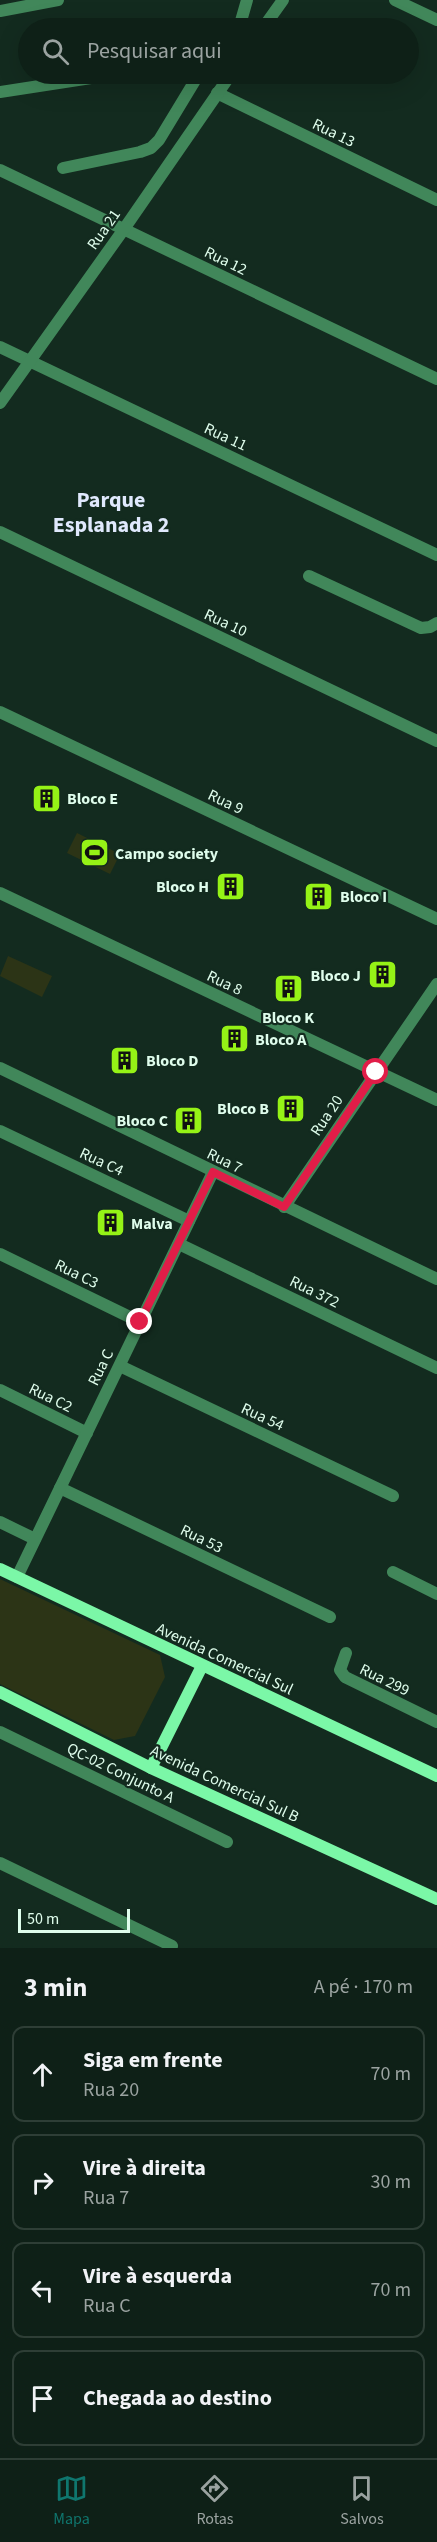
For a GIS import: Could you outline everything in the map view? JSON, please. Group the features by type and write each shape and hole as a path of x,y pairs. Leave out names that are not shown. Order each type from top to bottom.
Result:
{"street":[{"path":"0,11 58,0"},
{"path":"243,18 247,0"},
{"path":"270,18 283,0"},
{"path":"395,0 437,20"},
{"path":"0,92 52,84"},
{"path":"63,168 140,152 151,147 159,140 193,84"},
{"name":"Rua 21","path":"0,403 224,84"},
{"name":"Rua 13","path":"217,93 437,200"},
{"name":"Rua 12","path":"0,170 437,379"},
{"name":"Rua 11","path":"0,347 437,555"},
{"name":"Rua 10","path":"0,532 437,741"},
{"path":"309,576 421,628 437,623"},
{"name":"Rua 9","path":"0,712 437,919"},
{"name":"Rua 8","path":"0,893 437,1100"},
{"name":"Rua 20","path":"284,1207 437,984"},
{"name":"Rua 7","path":"0,1068 437,1279"},
{"name":"Rua C4","path":"0,1131 189,1221"},
{"name":"Rua C","path":"17,1577 213,1172"},
{"name":"Rua 372","path":"179,1244 437,1368"},
{"name":"Rua C3","path":"0,1254 140,1322"},
{"name":"Rua 54","path":"120,1366 393,1496"},
{"name":"Rua C2","path":"0,1390 87,1433"},
{"name":"Rua 53","path":"60,1488 330,1617"},
{"path":"0,1522 35,1539"},
{"name":"Avenida Comercial Sul","path":"0,1569 437,1776"},
{"path":"393,1572 437,1594"},
{"name":"Rua 299","path":"346,1653 340,1670 345,1677 437,1722"},
{"path":"151,1767 202,1666"},
{"name":"Avenida Comercial Sul B","path":"0,1692 151,1767 437,1899"},
{"name":"QC-02 Conjunto A","path":"0,1732 227,1842"},
{"path":"0,1863 172,1946"}],"green space":[{"name":"Campo society","path":"77,833 120,854 110,874 67,853"},
{"path":"8,956 52,976 42,997 0,976"},
{"path":"0,1579 160,1655 165,1677 135,1736 114,1740 0,1684"}],"place":[{"name":"Bloco E","path":"46,798"},
{"name":"Campo society","path":"94,853"},
{"name":"Bloco H","path":"230,886"},
{"name":"Bloco I","path":"319,896"},
{"name":"Bloco J","path":"382,975"},
{"name":"Bloco K","path":"288,989"},
{"name":"Bloco A","path":"234,1039"},
{"name":"Bloco D","path":"125,1060"},
{"name":"Bloco B","path":"290,1108"},
{"name":"Bloco C","path":"189,1120"},
{"name":"Malva","path":"110,1223"}],"district":[{"name":"Parque Esplanada 2","path":"111,512"}],"route":[{"path":"140,1322 213,1172 284,1207 376,1072"}]}
